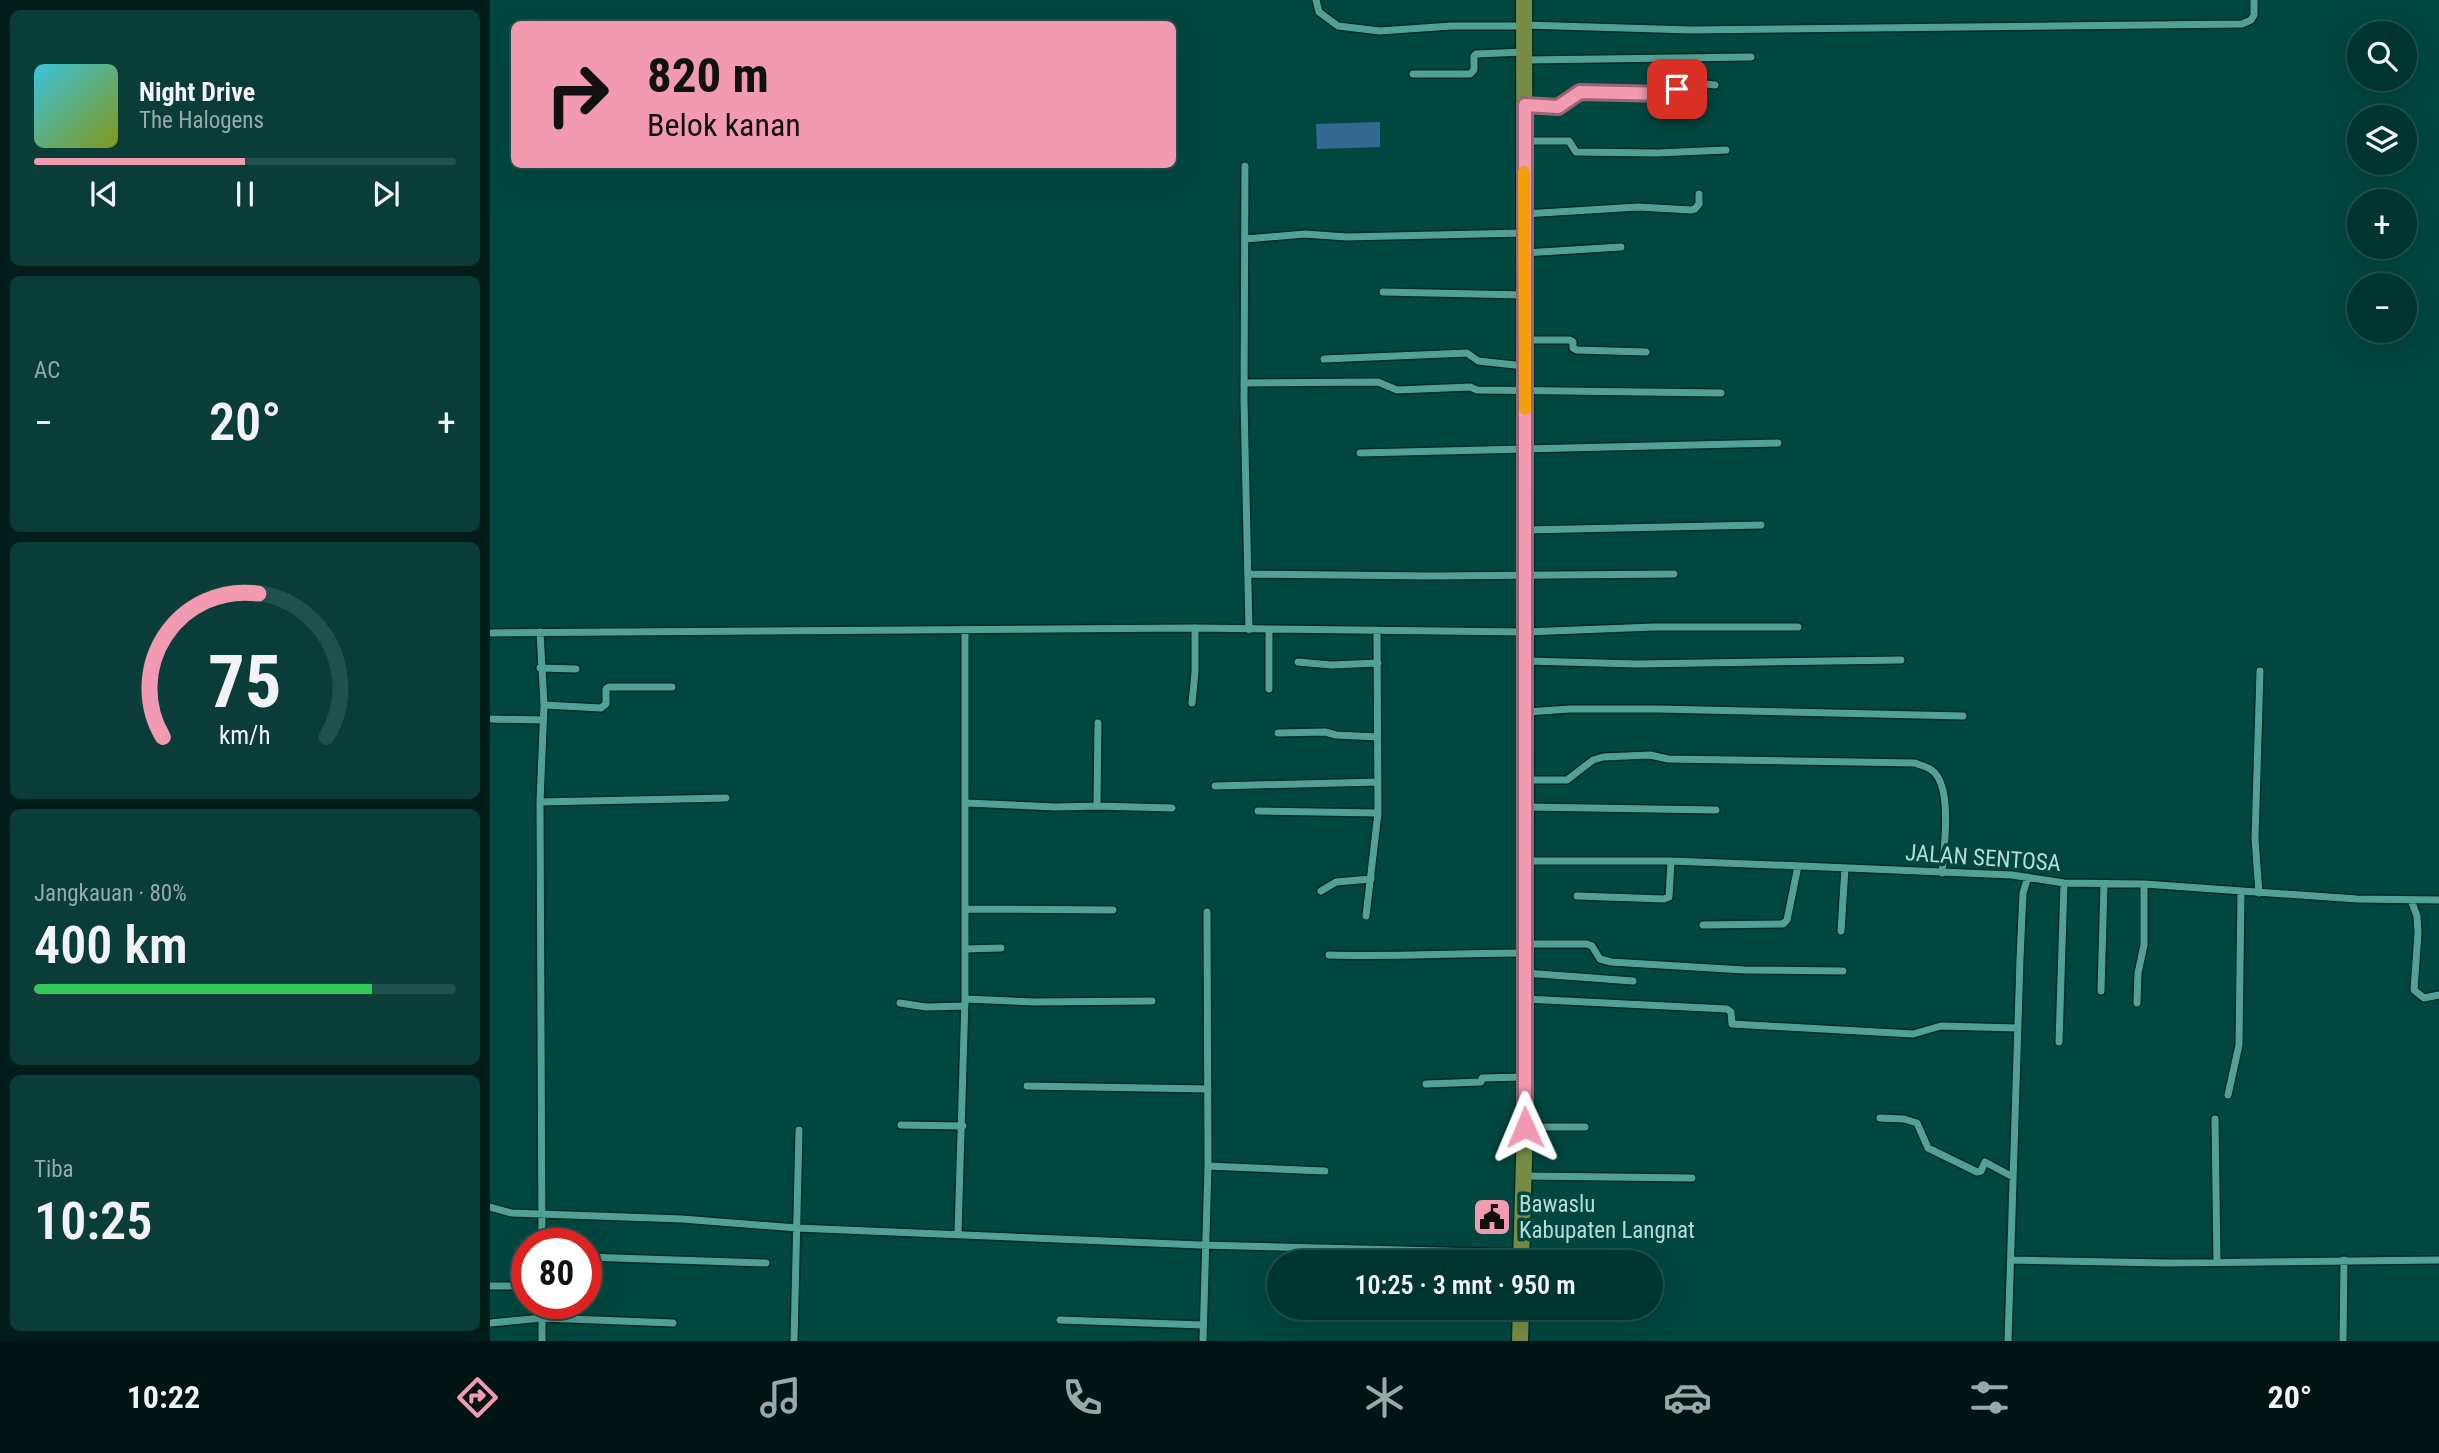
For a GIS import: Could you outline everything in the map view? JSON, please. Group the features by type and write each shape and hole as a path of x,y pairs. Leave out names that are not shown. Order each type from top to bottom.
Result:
{"highway":[{"path":"1521,1250 1525,1127 1526,712 1524,0"},
{"path":"1520,1341 1521,1320"}],"street":[{"path":"1316,0 1319,12 1338,26 1380,31 1451,26 1691,30 2242,24 2251,20 2254,15 2254,0"},
{"path":"1413,74 1470,74 1474,71 1476,54 1751,57"},
{"path":"1525,105 1558,107 1580,92 1670,94 1685,82 1715,85"},
{"path":"1524,141 1569,141 1576,152 1586,153 1727,150"},
{"path":"1245,166 1249,630"},
{"path":"1524,214 1638,207 1692,210 1698,206 1699,194"},
{"path":"1246,239 1305,234 1346,237 1524,233"},
{"path":"1524,253 1621,247"},
{"path":"1383,292 1524,295"},
{"path":"1524,340 1570,340 1573,342 1573,348 1577,350 1646,352"},
{"path":"1324,359 1467,354 1478,361 1525,366"},
{"path":"1246,383 1342,381 1378,382 1397,390 1471,387 1476,390 1721,393"},
{"path":"1360,453 1778,443"},
{"path":"1525,530 1761,526"},
{"path":"1249,574 1674,575"},
{"path":"490,633 1195,628 1525,632 1654,627 1798,627"},
{"path":"1192,703 1195,628"},
{"path":"1269,630 1269,689"},
{"path":"1366,916 1378,813 1377,630"},
{"path":"958,1233 965,1003 965,631"},
{"path":"540,632 544,705 540,802 543,1228"},
{"path":"1525,661 1637,664 1901,660"},
{"path":"1298,662 1331,665 1378,663"},
{"path":"541,668 576,669"},
{"path":"2259,893 2255,839 2260,671"},
{"path":"544,705 601,708 606,704 606,689 609,687 672,687"},
{"path":"1526,712 1658,709 1963,716"},
{"path":"490,719 543,720"},
{"path":"1097,806 1098,723"},
{"path":"1278,733 1325,732 1377,737"},
{"path":"1525,780 1566,780 1593,760 1612,756 1650,755 1668,759 1814,763 1915,763 1928,767 1940,781 1944,799 1942,873"},
{"path":"1215,786 1378,782"},
{"path":"540,802 726,798"},
{"path":"966,803 1172,808"},
{"path":"1525,807 1716,810"},
{"path":"1258,811 1378,813"},
{"name":"JALAN SENTOSA","path":"1525,861 1671,861 1845,868 2028,877 2064,883 2144,884 2259,893 2439,900"},
{"path":"1577,896 1664,899 1669,897 1671,861"},
{"path":"1703,925 1783,924 1787,920 1798,866"},
{"path":"1841,931 1845,868"},
{"path":"2008,1341 2017,1028 2023,893 2028,877"},
{"path":"1321,891 1336,882 1371,879"},
{"path":"2059,1042 2064,883"},
{"path":"2101,992 2104,884"},
{"path":"2137,1003 2138,973 2144,945 2144,884"},
{"path":"2228,1095 2239,1045 2241,891"},
{"path":"2411,900 2417,916 2418,933 2414,990 2424,998 2439,995"},
{"path":"965,909 1113,910"},
{"path":"1203,1341 1208,1166 1207,912"},
{"path":"1329,955 1382,957 1587,944 1592,946 1600,959 1611,962 1744,970 1843,971"},
{"path":"965,949 1001,948"},
{"path":"1525,973 1633,981"},
{"path":"1525,999 1727,1009 1731,1012 1731,1024 1794,1028 1913,1034 1941,1026 2017,1028"},
{"path":"900,1003 926,1007 965,1003 1152,1001"},
{"path":"1426,1084 1524,1077"},
{"path":"1027,1086 1208,1089"},
{"path":"1880,1118 1904,1119 1917,1123 1927,1148 1978,1172 1985,1162 2012,1177"},
{"path":"2215,1119 2217,1262"},
{"path":"901,1125 963,1126"},
{"path":"1525,1127 1585,1127"},
{"path":"794,1341 799,1130"},
{"path":"1208,1166 1325,1171"},
{"path":"1524,1175 1692,1178"},
{"path":"490,1208 511,1213 682,1219 797,1228 1336,1250"},
{"path":"602,1258 766,1263"},
{"path":"2011,1260 2439,1260"},
{"path":"2343,1341 2344,1261"},
{"path":"490,1286 511,1286"},
{"path":"490,1323 532,1319"},
{"path":"542,1341 543,1319"},
{"path":"569,1319 673,1323"},
{"path":"1060,1320 1203,1325"}],"water":[{"path":"1380,122 1380,147 1317,149 1316,124"}],"slow traffic":[{"path":"1524,172 1525,409"}],"place":[{"name":"Bawaslu Kabupaten Langnat","path":"1492,1217"}],"route":[{"path":"1525,1127 1525,105 1558,107 1580,92 1670,94 1677,89"}]}
